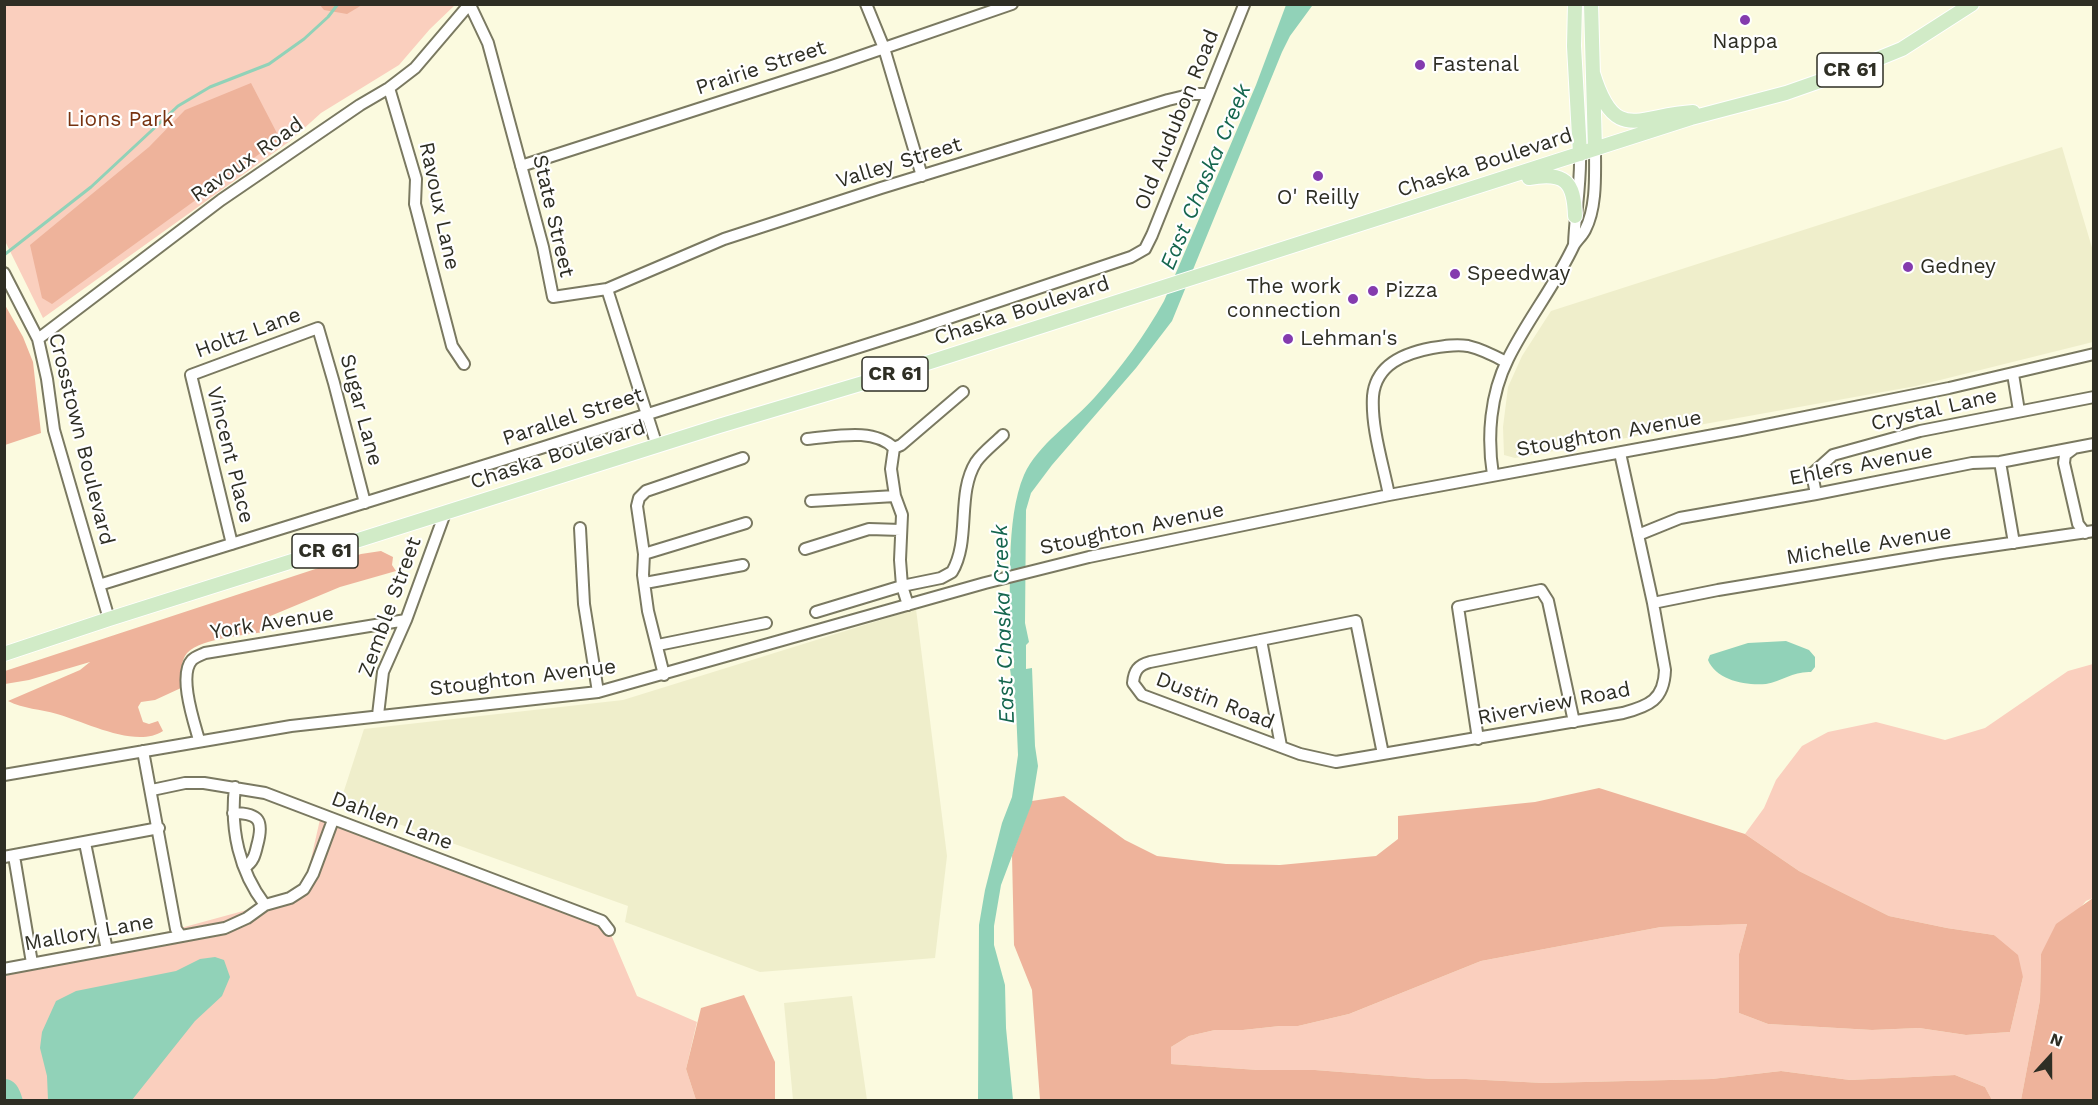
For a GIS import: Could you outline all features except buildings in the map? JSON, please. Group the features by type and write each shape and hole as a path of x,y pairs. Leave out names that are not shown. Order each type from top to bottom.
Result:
{"main road":[{"path":"1575,4 1574,45 1580,154"},
{"path":"1592,4 1595,149"},
{"name":"Chaska Boulevard","path":"4,654 657,446 880,378 1595,149 1717,111 1785,93 1902,49 1972,4"},
{"path":"1593,73 1605,104 1616,116 1625,119 1643,122 1673,113 1717,111"},
{"path":"1482,186 1543,176 1554,177 1569,185 1573,192 1575,216"}],"street":[{"path":"866,4 884,48 922,176"},
{"name":"Prairie Street","path":"521,166 1012,4"},
{"name":"Ravoux Road","path":"38,339 221,200 360,105 389,88 415,68 470,5"},
{"name":"State Street","path":"470,5 488,43 543,247 553,297 608,289"},
{"name":"Old Audubon Road","path":"1145,249 1244,5"},
{"name":"Ravoux Lane","path":"389,88 416,179 415,204 452,346 464,364"},
{"name":"Valley Street","path":"608,289 724,239 1168,100 1192,94 1208,94"},
{"path":"1493,475 1490,454 1490,422 1506,362 1585,230 1590,215 1595,174 1595,149"},
{"path":"1574,245 1581,172 1580,154"},
{"name":"Parallel Street","path":"99,585 365,503 1059,282 1131,257 1145,249"},
{"name":"Crosstown Boulevard","path":"5,273 38,339 47,379 54,430 109,619"},
{"path":"608,289 657,446"},
{"name":"Holtz Lane","path":"191,375 318,328"},
{"name":"Sugar Lane","path":"318,328 365,503"},
{"path":"1389,495 1377,434 1373,395 1377,380 1388,365 1403,354 1452,345 1469,346 1506,362"},
{"name":"Stoughton Avenue","path":"4,775 199,740 378,715 598,692 1047,567 1389,495 1620,453 1949,388 2094,354"},
{"path":"2013,374 2019,411"},
{"name":"Vincent Place","path":"191,375 232,544"},
{"path":"894,448 901,445 963,392"},
{"name":"Crystal Lane","path":"1816,494 1812,474 1833,454 1920,431 2094,396"},
{"path":"816,612 902,586 941,578 952,572 962,549 972,472 976,462 1003,435"},
{"path":"807,439 850,436 878,438 888,442 894,448"},
{"name":"Ehlers Avenue","path":"1638,535 1680,518 1972,463 2000,462 2094,444"},
{"path":"894,448 891,468 895,496 902,515 900,560 902,586 908,605"},
{"path":"2073,449 2065,455 2064,463 2078,524 2089,532"},
{"name":"Riverview Road","path":"1281,746 1300,754 1336,762 1623,713 1643,707 1658,696 1665,670 1653,603 1620,453"},
{"path":"664,675 648,611 644,554 637,506 639,498 646,491 742,458"},
{"path":"2000,462 2014,543"},
{"path":"811,501 895,496"},
{"name":"Zemble Street","path":"378,715 383,672 406,620 445,513"},
{"path":"644,554 746,523"},
{"path":"580,528 584,604 598,692"},
{"path":"806,549 869,529 902,530"},
{"name":"Michelle Avenue","path":"1653,603 1718,590 2089,532"},
{"path":"645,584 743,565"},
{"path":"1478,739 1458,607 1541,590 1548,601 1574,722"},
{"name":"York Avenue","path":"199,740 188,693 188,668 193,659 205,653 406,620"},
{"path":"1281,746 1261,640 1356,621 1383,754"},
{"path":"658,645 766,624"},
{"name":"Dustin Road","path":"1261,640 1140,664 1134,673 1133,683 1142,695 1281,746"},
{"path":"143,751 176,929 181,936"},
{"name":"Dahlen Lane","path":"152,790 185,783 204,783 265,793 602,921 609,930"},
{"path":"235,787 233,813 237,847 254,891 265,905"},
{"path":"233,813 251,814 259,820 261,826 253,861 245,867"},
{"name":"Mallory Lane","path":"4,969 225,928 247,918 265,905 290,898 304,890 324,847 333,819"},
{"path":"32,963 9,856 159,828"},
{"path":"85,843 107,950"}],"shaded area":[{"path":"320,5 362,5 347,14 324,10"},
{"path":"1286,5 1312,6 1290,36 1282,52 1172,321 1136,368 1052,465 1031,493 1026,510 1025,623 1029,642 1026,645 1026,669 1032,668 1038,766 1032,803 1001,885 994,926 994,945 1005,985 1006,1028 1013,1100 978,1100 979,925 985,890 1002,823 1012,797 1018,755 1016,709 1010,669 1014,668 1013,648 1010,643 1010,580 1011,535 1018,493 1024,475 1038,453 1105,386 1141,339 1164,301 1256,85"},
{"path":"251,83 280,139 52,304 42,298 30,245 149,147 185,110"},
{"path":"2062,147 2093,251 2093,342 1916,386 1515,458 1504,455 1503,427 1508,387 1522,356 1551,311"},
{"path":"5,305 23,337 33,362 41,433 5,445"},
{"path":"381,551 393,557 392,565 396,571 340,587 268,617 264,632 221,639 190,650 182,663 181,688 155,700 141,702 138,707 143,722 149,724 158,721 163,731 152,736 125,736 8,701 80,670 90,662 29,680 5,684 5,671 361,554"},
{"path":"916,609 947,856 935,958 760,972 625,922 628,906 340,803 364,729 623,700"},
{"path":"1786,641 1809,650 1815,657 1815,667 1811,672 1799,673 1766,684 1741,683 1725,677 1712,667 1708,660 1710,655 1748,643"},
{"path":"1599,788 1745,834 1799,871 1889,916 1994,935 2018,955 2023,977 2010,1032 1966,1035 1919,1028 1872,1030 1768,1024 1739,1013 1739,954 1747,924 1661,927 1481,961 1349,1014 1298,1026 1215,1030 1189,1036 1171,1047 1171,1064 1543,1083 1712,1079 1781,1071 1850,1080 1955,1075 1985,1087 1992,1100 1040,1100 1032,990 1014,945 1012,855 1032,801 1064,796 1125,840 1157,856 1226,864 1280,865 1376,856 1398,839 1398,816 1535,802"},
{"path":"2093,898 2093,1100 2021,1100 2040,1000 2041,954 2056,924"},
{"path":"215,957 224,960 230,977 222,996 195,1021 132,1100 48,1100 47,1076 40,1048 42,1032 56,1001 76,991 176,971 200,959"},
{"path":"744,995 775,1062 775,1100 696,1100 686,1069 701,1008"},
{"path":"852,996 867,1100 793,1100 784,1003"},
{"path":"5,1079 15,1084 23,1100 5,1100"}],"green space":[{"name":"Lions Park","path":"5,5 455,5 430,29 399,65 321,113 290,141 43,318 5,241"},
{"path":"2093,664 2093,898 2086,901 2041,954 2040,1000 2021,1100 1992,1100 1985,1087 1955,1075 1850,1080 1781,1071 1712,1079 1543,1083 1171,1064 1171,1047 1189,1036 1215,1030 1298,1026 1349,1014 1481,961 1661,927 1747,924 1739,954 1739,1013 1768,1024 1872,1030 1919,1028 1966,1035 2010,1032 2023,977 1994,935 1889,916 1799,871 1745,834 1764,808 1776,780 1802,746 1828,732 1876,722 1945,740 1985,728 2068,671"},
{"path":"321,815 609,930 637,996 697,1022 686,1069 696,1100 5,1100 5,976 265,905 304,890"}],"waterway":[{"name":"East Chaska Creek","path":"4,255 91,187 178,106 210,87 269,64 304,39 328,17 338,4"}],"place":[{"name":"Nappa","path":"1745,20"},
{"name":"Fastenal","path":"1420,65"},
{"name":"O' Reilly","path":"1318,176"},
{"name":"Gedney","path":"1908,267"},
{"name":"Speedway","path":"1455,274"},
{"name":"Pizza","path":"1373,291"},
{"name":"The work connection","path":"1353,299"},
{"name":"Lehman's","path":"1288,339"}]}
